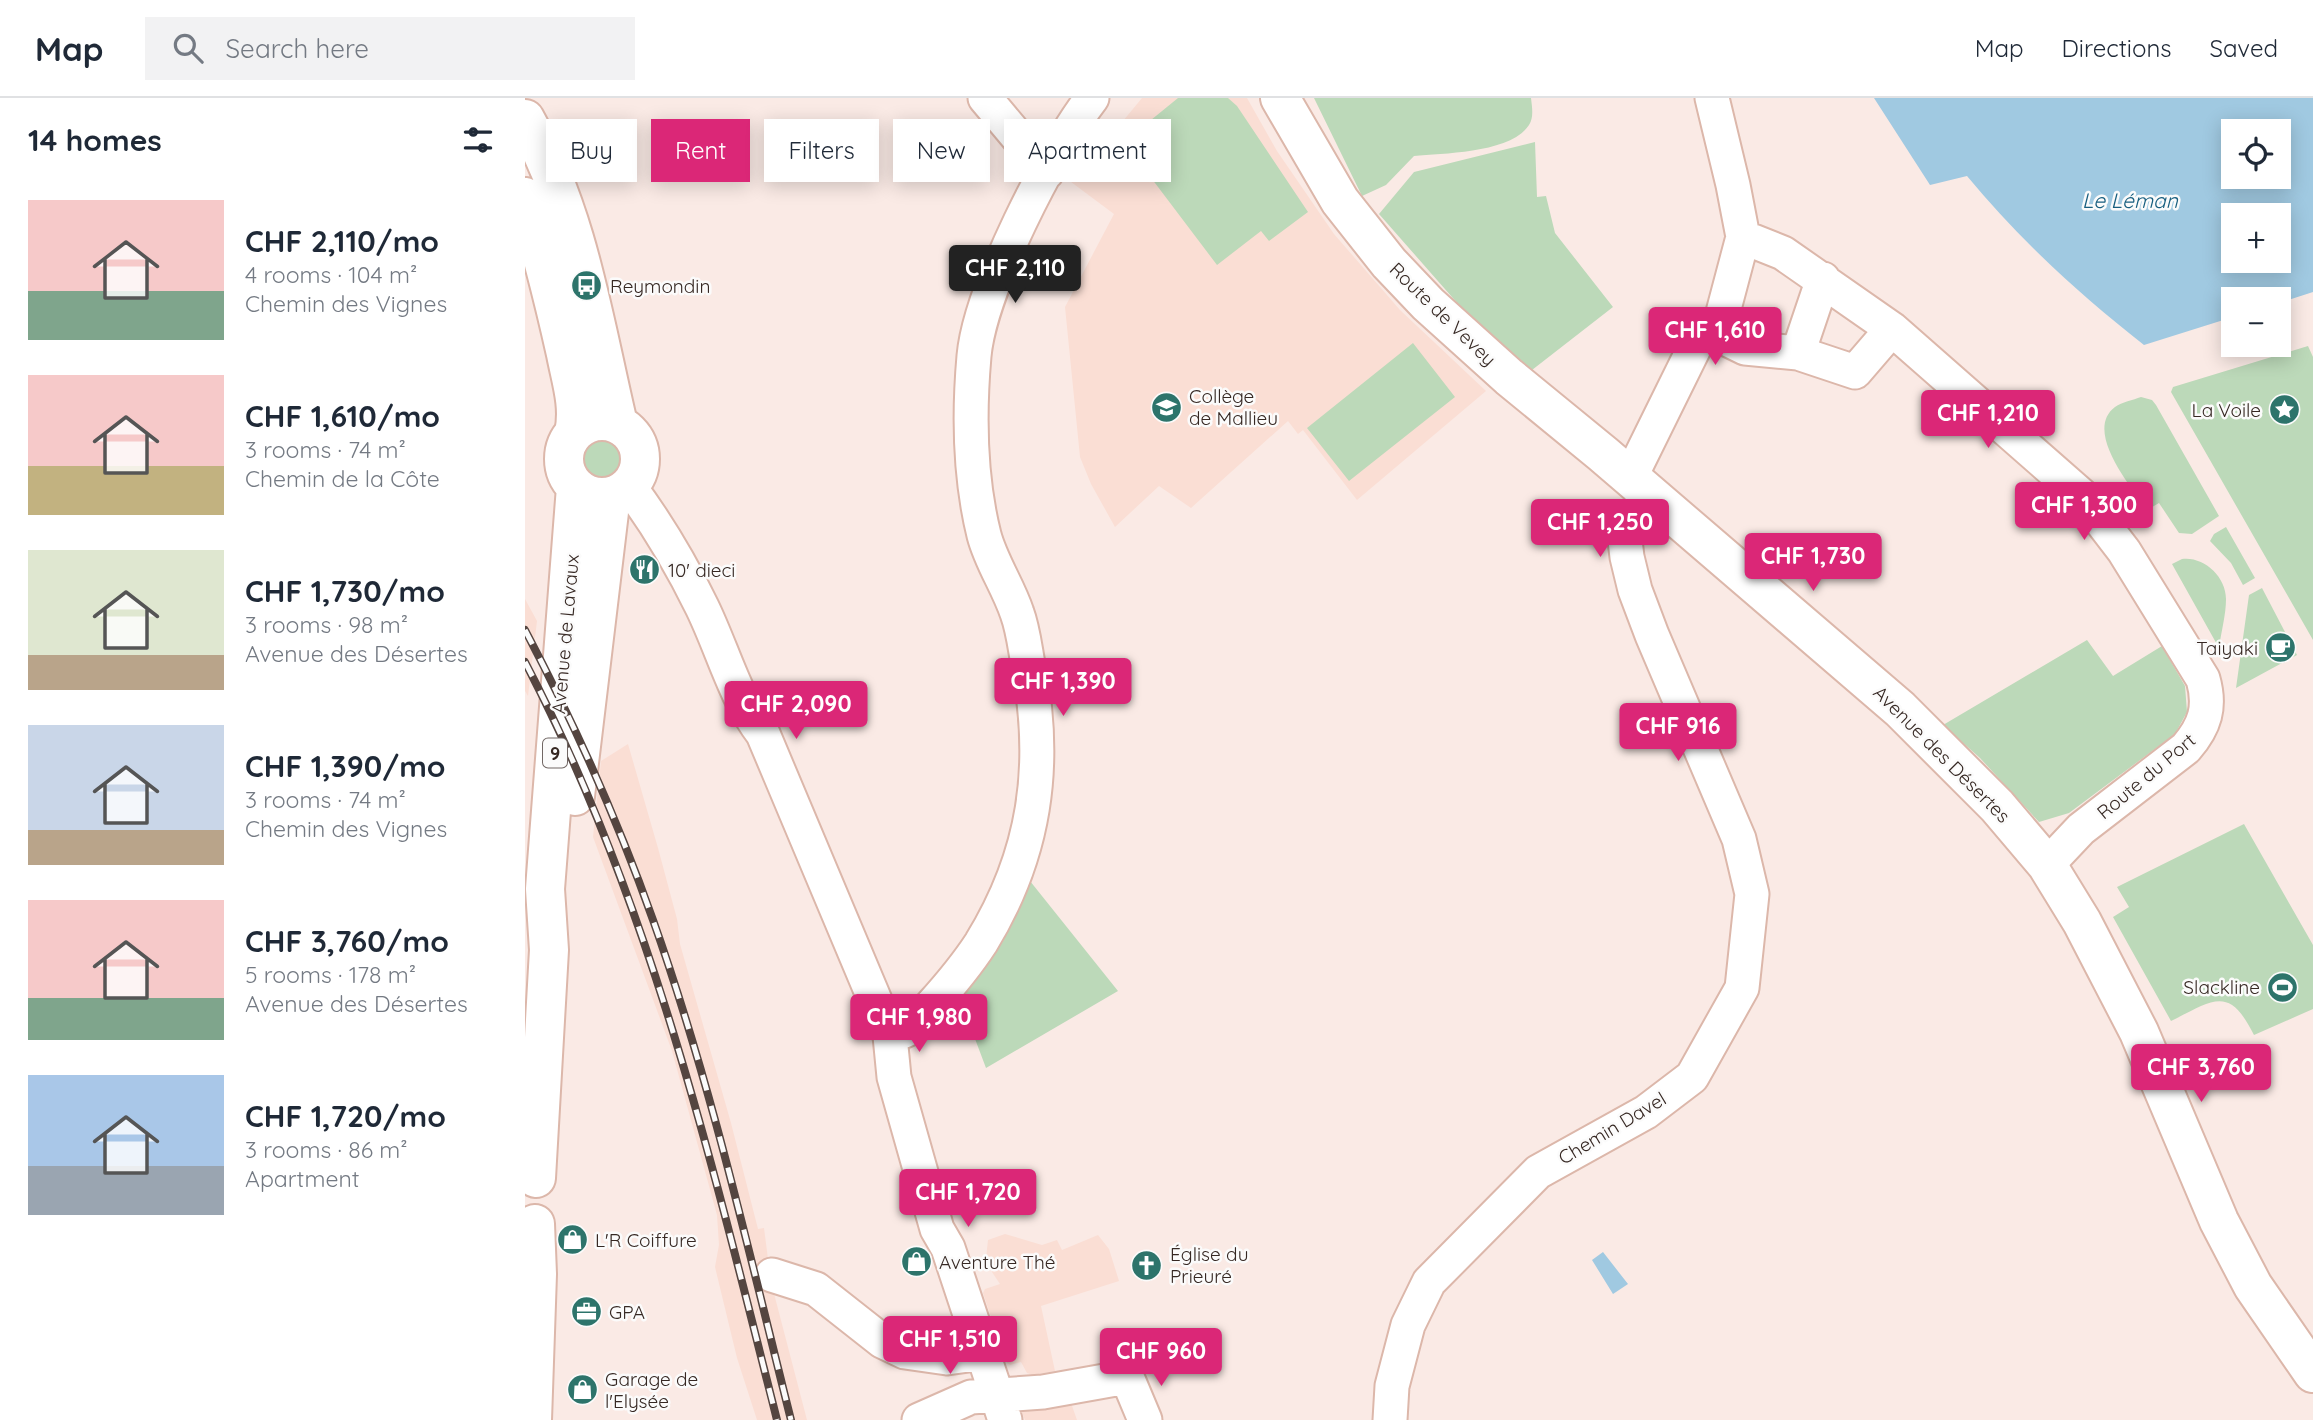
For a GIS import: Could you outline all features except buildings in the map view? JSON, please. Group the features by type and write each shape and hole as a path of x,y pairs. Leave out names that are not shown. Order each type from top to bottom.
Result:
{"main road":[{"name":"Route de Vevey","path":"1280,98 1340,201 1389,263 1428,304 1509,377 1639,486"},
{"path":"525,120 545,156 574,231 618,424 636,441 640,452 640,465 605,490 565,466 568,443 578,417 575,396 548,271 525,197"},
{"path":"574,433 594,422 618,424"},
{"name":"Avenue des Désertes","path":"1639,486 1900,709 1982,789 2047,865 2082,922 2133,1021 2219,1221 2253,1286 2313,1373"},
{"name":"Avenue de Lavaux","path":"532,1420 537,1273 530,1223 547,1219 552,1213 555,1199 549,1185 530,1179 549,950 560,907 588,705 610,512 605,490"}],"street":[{"path":"985,98 1004,121"},
{"path":"1079,119 1092,98"},
{"path":"1712,98 1743,237"},
{"path":"890,1036 910,1028 963,971 1008,895 1022,860 1032,821 1039,757 1033,688 1018,615 984,536 973,441 974,354 981,317 1000,270 1042,182"},
{"name":"Chemin Davel","path":"1390,1420 1392,1386 1408,1325 1429,1282 1538,1172 1646,1112 1692,1077 1742,988 1752,894 1749,877 1737,832 1635,590 1624,532 1639,486 1704,328 1721,320 1743,237"},
{"name":"Route du Port","path":"1743,237 1783,253 1892,330 2081,495 2142,579 2203,678 2209,698 2207,715 2199,732 2186,748 2081,830 2047,865"},
{"path":"1798,353 1823,279"},
{"path":"1704,328 1745,348 1798,353 1856,372 1892,330"},
{"path":"605,490 670,542 747,712 763,734 890,1036 894,1077 937,1229 948,1248 1001,1408"},
{"path":"772,1275 816,1289 882,1341 905,1352 947,1358 983,1353"},
{"path":"919,1420 971,1397 1001,1408 1043,1392 1126,1377 1145,1420"}],"shaded area":[{"path":"1142,98 1247,98 1277,151 1334,234 1400,310 1486,391 1357,500 1303,430 1298,434 1288,421 1191,508 1159,486 1115,527 1091,484 1080,457 1065,307 1114,214 1071,182 1171,182 1171,119 1125,119"},
{"path":"525,599 537,621 528,696 525,691"},
{"path":"628,744 758,1229 764,1228 768,1259 765,1259 807,1420 757,1420 737,1358 715,1267 719,1245 717,1215 672,1051 593,837 601,761"},
{"path":"1005,1234 1042,1245 1057,1240 1062,1250 1098,1235 1109,1249 1119,1281 1041,1306 1055,1371 1033,1375 1027,1373 1021,1362 1010,1365 1006,1362 983,1293 985,1289 1000,1284 992,1272 991,1259 986,1258 988,1240"},
{"path":"1070,1400 1077,1420 1025,1420 1021,1410"}],"green space":[{"path":"1178,98 1228,98 1237,106 1308,212 1269,241 1261,231 1217,265 1154,182 1171,182 1171,119 1152,119"},
{"path":"1314,98 1531,98 1532,115 1529,125 1508,141 1476,150 1414,156 1386,185 1362,196"},
{"path":"1535,142 1537,197 1546,196 1555,233 1613,307 1532,370 1459,305 1379,214 1414,172"},
{"path":"1413,343 1455,397 1349,481 1307,428"},
{"path":"2308,346 2313,357 2313,640 2171,392 2173,387 2272,357 2291,357 2291,351"},
{"path":"2141,397 2152,400 2156,405 2219,516 2192,534 2179,533 2159,503 2147,510 2122,474 2107,444 2104,430 2107,417 2118,405"},
{"path":"602,441 615,446 620,459 615,472 602,477 589,472 584,459 589,446"},
{"path":"2226,527 2255,578 2243,585 2231,563 2210,541 2214,534"},
{"path":"2182,559 2205,564 2218,575 2222,583 2226,605 2219,648 2172,564"},
{"path":"2262,588 2297,655 2236,688 2249,595"},
{"path":"2087,640 2113,676 2162,646 2185,686 2187,712 2175,734 2069,813 2039,822 1980,758 1943,725"},
{"path":"2244,824 2313,945 2313,1009 2254,1035 2237,1009 2219,1001 2199,1007 2171,1021 2113,917 2129,907 2117,887"},
{"path":"1030,881 1118,991 986,1068 960,999 1003,941"}],"water":[{"name":"Le Léman","path":"1874,98 2313,98 2313,292 2291,299 2291,287 2221,287 2221,321 2144,345 2051,265 1967,176 1930,185"},
{"path":"1603,1252 1628,1284 1613,1294 1592,1260"}],"railway":[{"path":"525,630 610,809 674,981 728,1168 791,1420"},
{"path":"525,662 569,753 608,845 643,939 701,1129 777,1420"}],"place":[{"name":"Reymondin","path":"587,286"},
{"name":"Collège de Mallieu","path":"1166,407"},
{"name":"La Voile","path":"2284,410"},
{"name":"10' dieci","path":"645,570"},
{"name":"Taiyaki","path":"2281,648"},
{"name":"Slackline","path":"2283,987"},
{"name":"L'R Coiffure","path":"572,1240"},
{"name":"Aventure Thé","path":"916,1262"},
{"name":"Église du Prieuré","path":"1147,1265"},
{"name":"GPA","path":"586,1312"},
{"name":"Garage de l'Elysée","path":"582,1390"}]}
